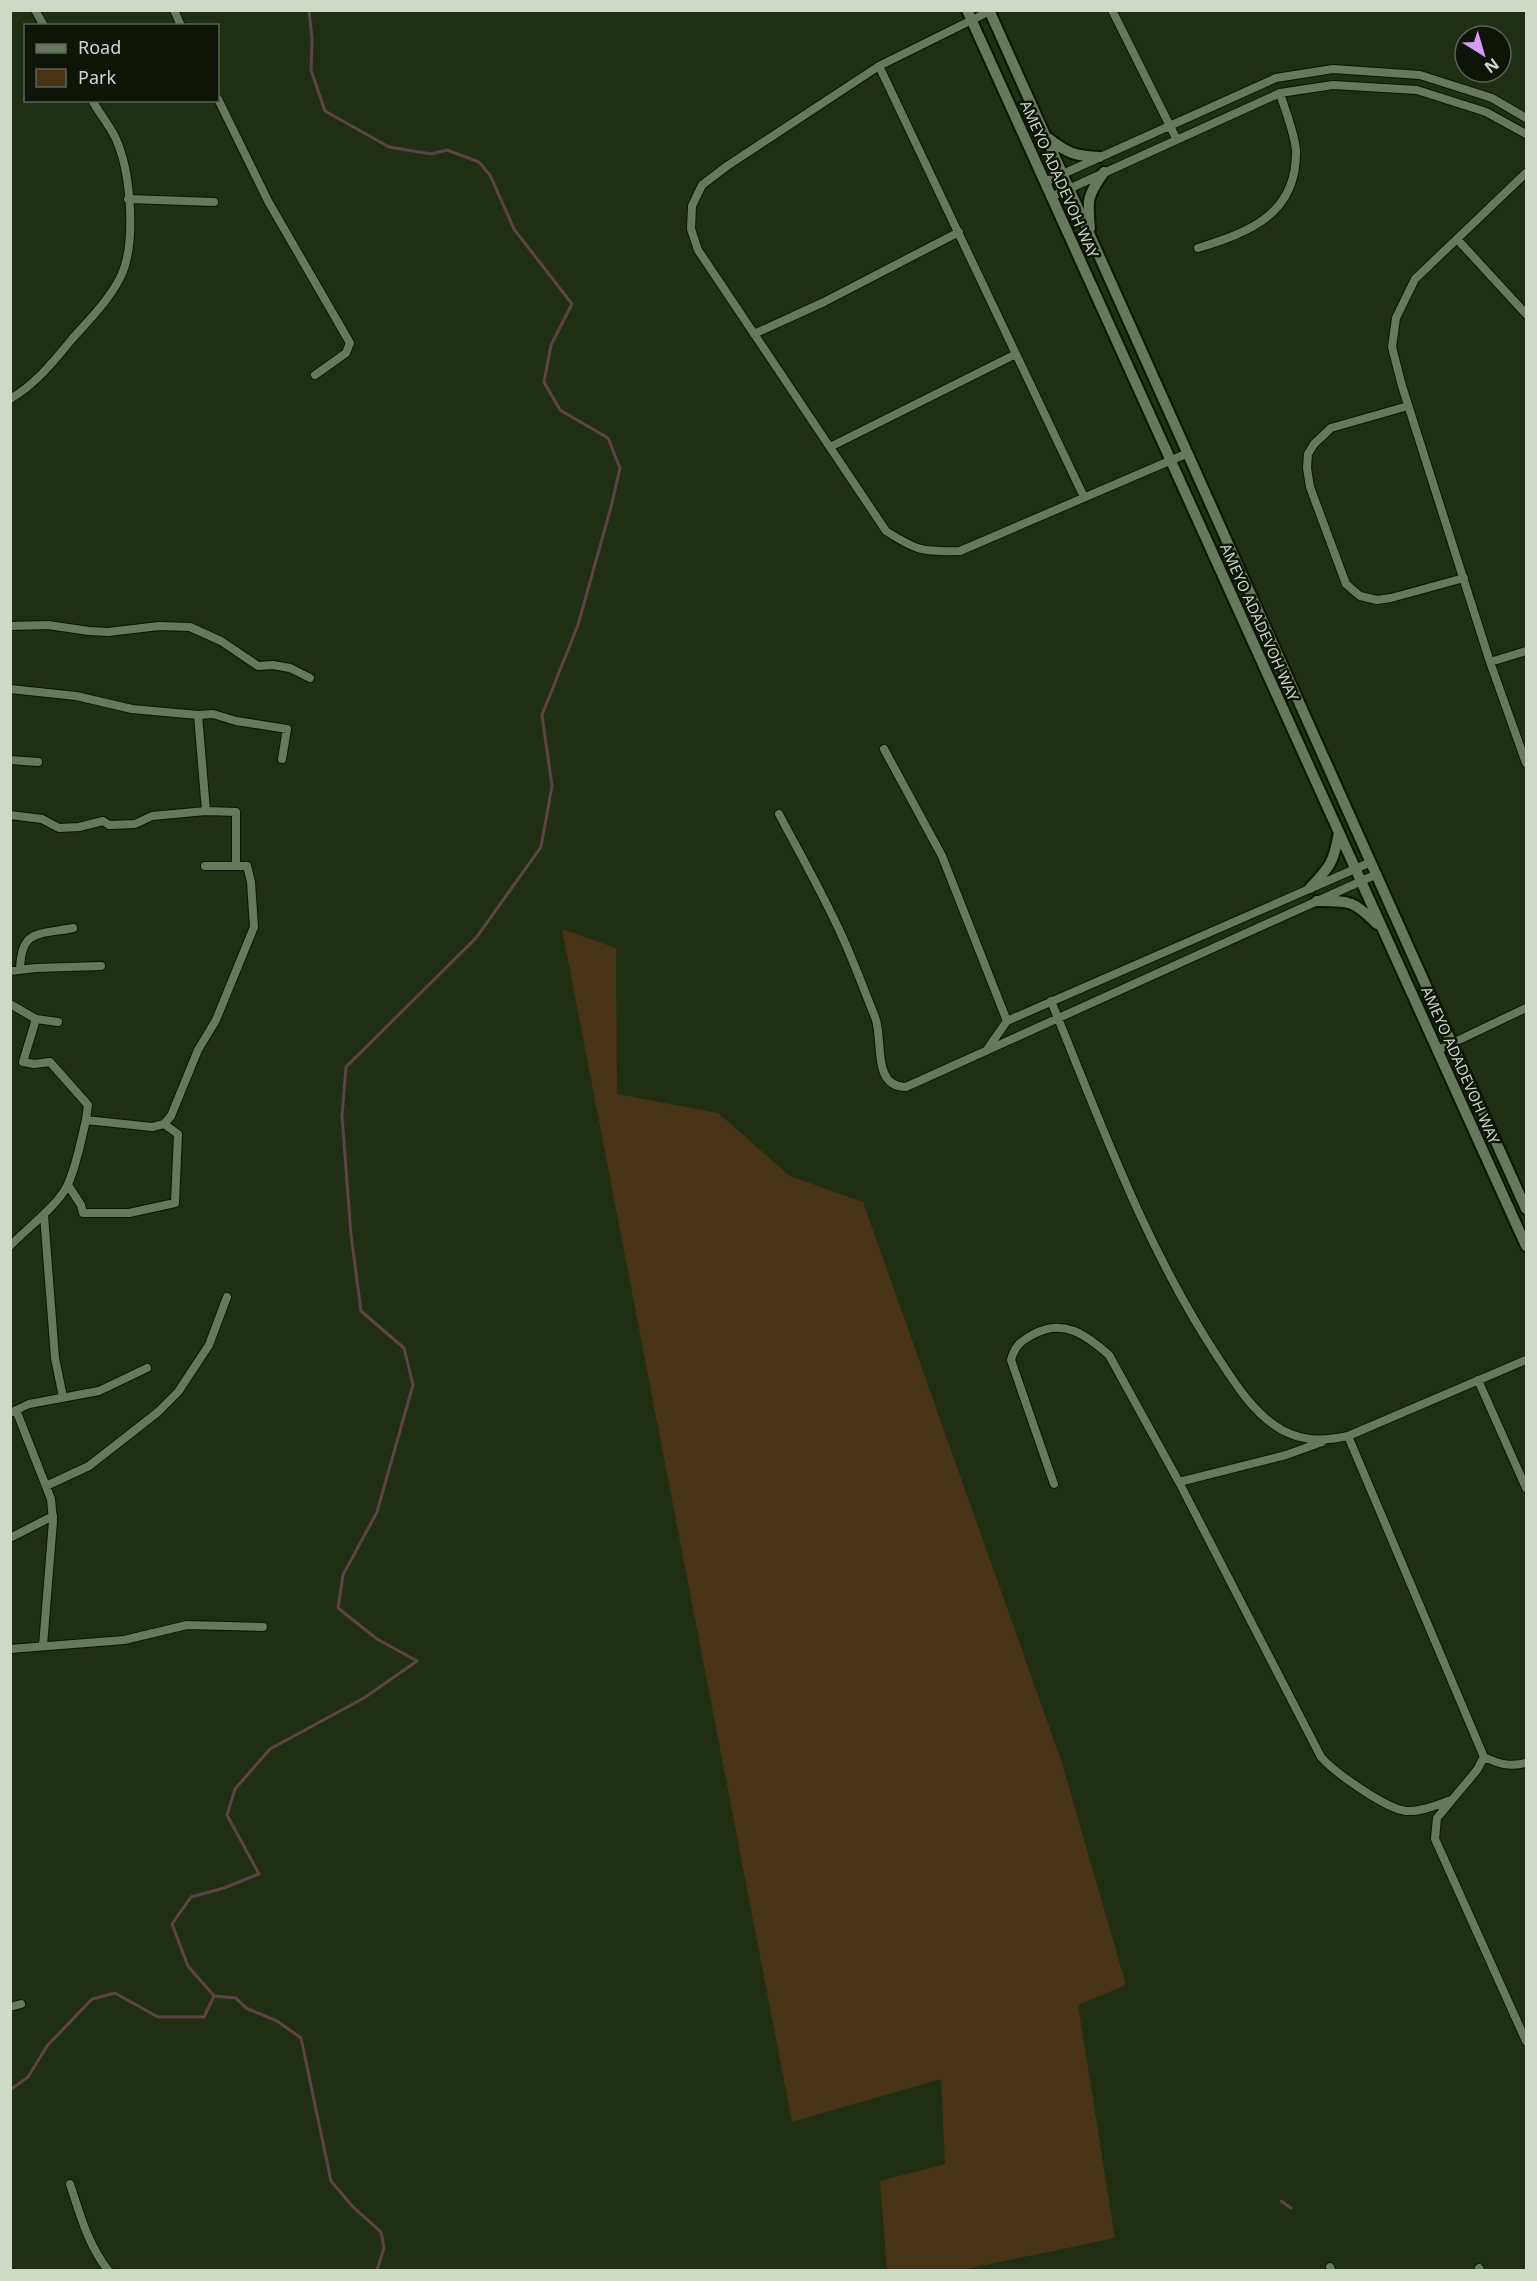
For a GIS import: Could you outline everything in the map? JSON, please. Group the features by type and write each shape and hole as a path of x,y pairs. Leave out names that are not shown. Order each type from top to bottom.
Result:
{"street":[{"path":"35,10 43,24"},
{"path":"174,10 180,24"},
{"path":"1123,10 1113,13 1176,138"},
{"path":"989,11 969,16 879,66 727,166 702,185 692,206 691,229 698,250 886,531 912,548 935,552 960,551 1188,453"},
{"name":"AMEYO ADADEVOH WAY","path":"989,11 1527,1209"},
{"name":"AMEYO ADADEVOH WAY","path":"969,16 1527,1246"},
{"path":"879,66 1084,497"},
{"path":"1045,182 1276,78 1333,69 1420,75 1492,98 1527,118"},
{"path":"1051,196 1280,93 1333,85 1417,90 1486,112 1527,134"},
{"path":"1198,248 1253,229 1278,209 1292,186 1296,149 1280,93"},
{"path":"219,101 268,201 350,343 346,353 315,375"},
{"path":"10,399 21,393 46,371 120,278 127,258 131,226 116,140 93,102"},
{"path":"1046,136 1063,150 1076,156 1099,157"},
{"path":"1091,238 1088,203 1092,188 1104,172"},
{"path":"1527,173 1414,279 1396,318 1392,347 1408,406 1490,662 1527,763"},
{"path":"128,200 214,202"},
{"path":"754,334 824,302 959,232"},
{"path":"1457,239 1527,314"},
{"path":"830,447 1016,354"},
{"path":"1408,406 1331,428 1322,435 1308,454 1307,468 1310,487 1346,584 1360,596 1377,600 1391,598 1464,578"},
{"path":"10,626 48,625 108,632 135,627 190,627 221,641 258,666 282,666 310,678"},
{"path":"1490,662 1527,651"},
{"path":"10,689 66,695 132,709 198,715 213,714 236,721 287,729 282,759"},
{"path":"198,715 206,811"},
{"path":"884,749 942,855 1007,1021"},
{"path":"10,760 39,762"},
{"path":"10,815 42,819 59,828 79,827 103,821 109,825 135,824 152,816 206,811 236,812 236,865"},
{"path":"778,814 842,935 879,1027 880,1064 889,1083 897,1087 906,1087 986,1052 1057,1017 1377,874"},
{"path":"1310,888 1330,868 1336,853 1339,832"},
{"path":"986,1052 1007,1021 1371,862"},
{"path":"86,1120 152,1127 164,1124 171,1116 198,1050 216,1020 254,927 251,882 247,866 205,866"},
{"path":"1317,901 1346,901 1362,909 1383,930"},
{"path":"20,970 21,954 25,942 33,936 74,928"},
{"path":"10,971 101,966"},
{"path":"1051,1002 1144,1226 1201,1331 1253,1406 1281,1430 1301,1438 1325,1441"},
{"path":"10,1004 36,1019 58,1022"},
{"path":"1438,1050 1527,1008"},
{"path":"10,1246 44,1215 68,1185 88,1105 50,1062 34,1064 23,1062 36,1019"},
{"path":"68,1185 81,1205 83,1213 129,1213 175,1203 178,1134 164,1124"},
{"path":"44,1215 55,1358 63,1396"},
{"path":"46,1486 96,1461 158,1412 178,1392 209,1345 227,1297"},
{"path":"1054,1484 1011,1360 1020,1341 1046,1328 1066,1327 1091,1340 1109,1355 1179,1482 1329,1767 1392,1808 1420,1810 1450,1800"},
{"path":"1179,1482 1286,1455 1325,1441 1348,1436 1527,1360"},
{"path":"43,1646 53,1516 51,1499 13,1412 30,1404 63,1396 99,1392 147,1368"},
{"path":"1478,1380 1527,1488"},
{"path":"1348,1436 1484,1757 1498,1764 1515,1766 1527,1762"},
{"path":"10,1538 53,1516"},
{"path":"10,1649 124,1640 187,1625 263,1627"},
{"path":"1484,1757 1477,1770 1437,1818 1435,1839 1527,2041"},
{"path":"10,2007 21,2004"},
{"path":"70,2184 97,2256 108,2271"}],"green space":[{"path":"562,929 616,948 617,1094 718,1113 790,1176 863,1202 1062,1763 1126,1985 1078,2005 1115,2238 962,2270 887,2270 880,2181 945,2164 941,2079 792,2122"}],"waterway":[{"path":"10,2090 28,2077 47,2046 92,1999 115,1993 158,2017 204,2017 214,1996 188,1966 172,1924 191,1897 224,1888 259,1874 227,1815 235,1789 270,1749 364,1698 417,1661 377,1639 338,1608 343,1575 377,1512 413,1385 404,1348 361,1311 351,1235 342,1116 346,1067 476,938 541,847 552,786 542,715 578,625 620,468 608,438 560,410 544,382 551,345 572,304 514,229 490,175 479,162 447,150 431,154 389,147 325,111 311,70 312,39 309,10"},
{"path":"214,1996 236,1998 246,2008 277,2021 301,2038 331,2181 353,2207 381,2232 384,2248 377,2270"},
{"path":"1281,2201 1291,2208"}]}
